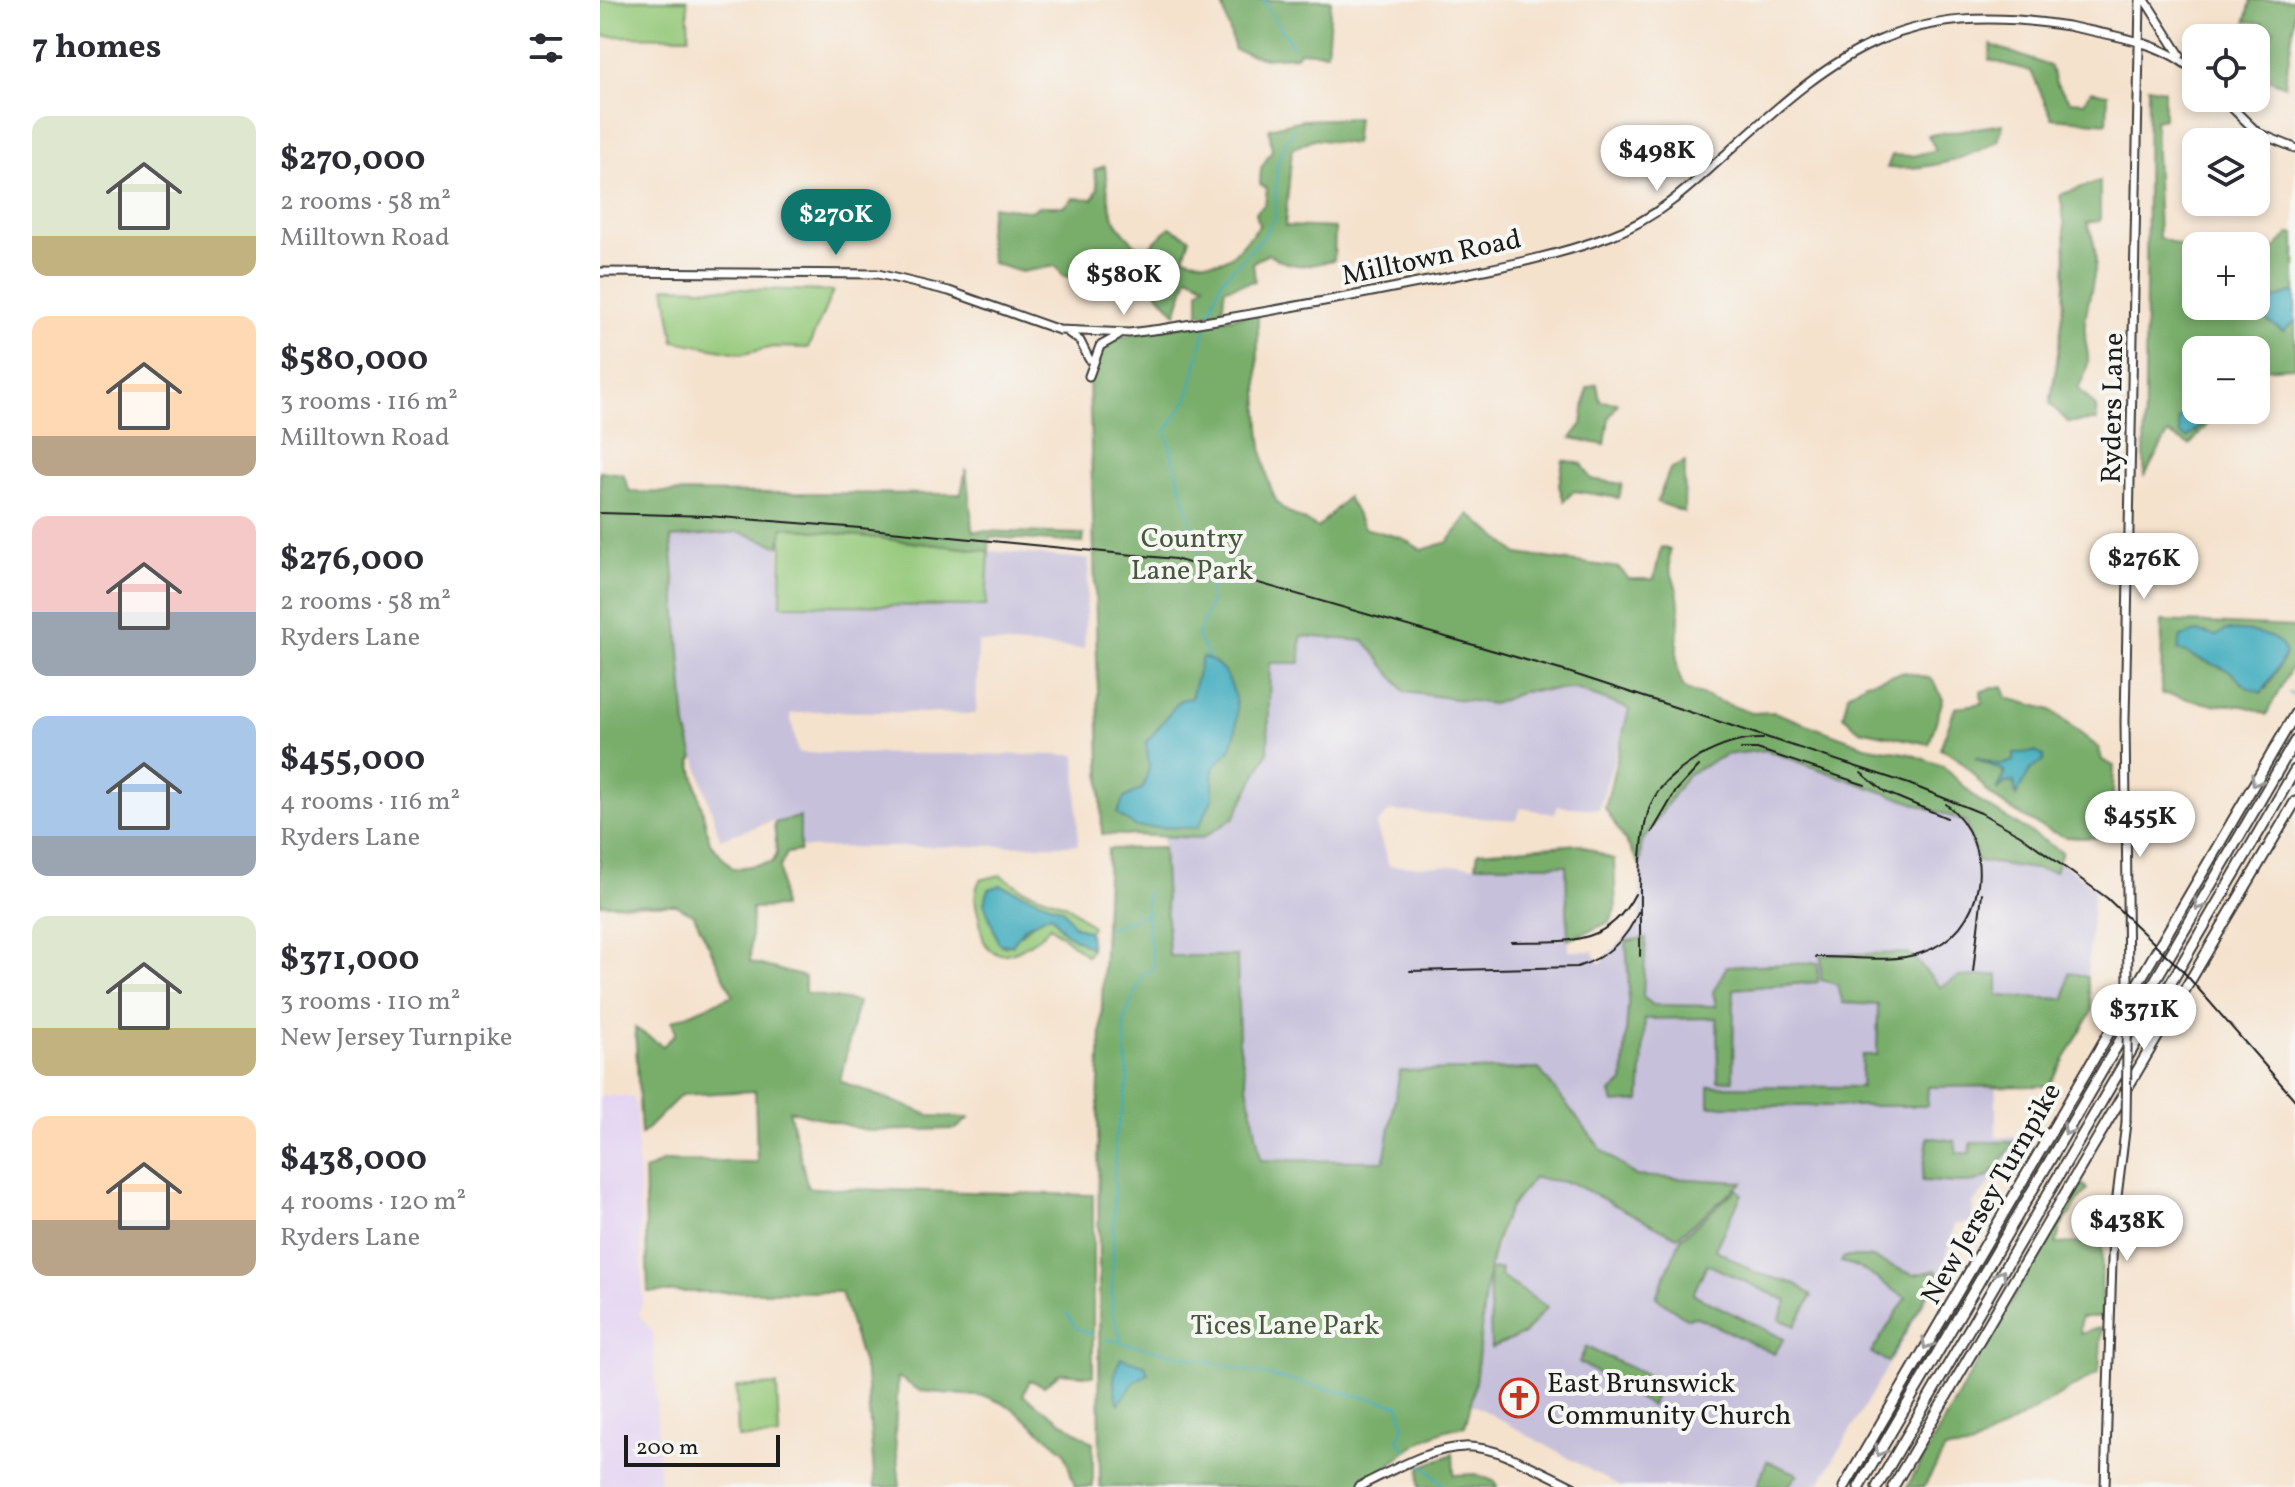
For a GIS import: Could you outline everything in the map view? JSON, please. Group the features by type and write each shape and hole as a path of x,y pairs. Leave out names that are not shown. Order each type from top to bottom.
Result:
{"highway":[{"name":"New Jersey Turnpike","path":"1844,1487 2295,714"},
{"name":"New Jersey Turnpike","path":"1859,1487 2295,741"},
{"name":"New Jersey Turnpike","path":"1877,1487 2295,770"},
{"path":"1893,1487 2295,802"}],"street":[{"name":"Ryders Lane","path":"2105,1487 2111,1262 2126,1123 2128,982 2124,845 2138,43 2143,0"},
{"path":"2143,0 2182,59"},
{"name":"Milltown Road","path":"600,272 878,274 949,291 1059,330 1129,333 1471,272 1612,236 1663,209 1686,191 1828,64 1859,46 1905,27 1949,16 2014,16 2167,50 2182,60"},
{"path":"2236,112 2258,133 2295,148"},
{"path":"1059,330 1076,337 1089,359"},
{"path":"1089,376 1100,346 1129,333"},
{"path":"1358,1487 1434,1449 1471,1445 1522,1461 1573,1487"}],"shaded area":[{"path":"740,532 779,546 781,605 985,606 989,551 1089,559 1084,649 978,642 976,714 820,711 790,714 798,753 1076,755 1078,845 787,848 775,820 720,839 686,727 670,537"},
{"path":"1300,636 1365,640 1405,692 1493,704 1525,691 1575,689 1629,710 1599,809 1558,806 1555,814 1521,808 1516,820 1390,811 1376,825 1389,866 1567,865 1569,951 1593,951 1600,964 1640,922 1641,843 1687,775 1725,755 1766,750 1966,822 2054,872 2061,862 2094,888 2087,977 2069,972 2065,999 1998,996 1997,976 1958,977 1940,987 1930,977 1837,984 1878,1004 1877,1056 1861,1087 1709,1087 1709,1105 1927,1106 1927,1087 1996,1086 1996,1137 2019,1137 1998,1173 1973,1204 1972,1223 1955,1224 1942,1273 1821,1481 1813,1487 1620,1487 1472,1404 1486,1279 1508,1211 1534,1178 1572,1183 1677,1237 1742,1182 1636,1176 1602,1150 1539,1069 1384,1161 1261,1160 1239,1042 1237,956 1169,956 1163,837 1202,838 1268,752 1270,663"},
{"path":"600,1096 633,1098 636,1105 643,1301 638,1313 653,1333 660,1487 600,1487"}],"green space":[{"path":"600,0 687,0 689,37 600,36"},
{"path":"1221,0 1331,0 1327,53 1299,51 1296,56 1263,58 1235,50"},
{"path":"2251,0 2295,0 2285,86 2270,80 2270,36 2274,30 2270,24 2246,21"},
{"path":"1991,45 2050,66 2057,85 2070,101 2084,102 2091,91 2108,94 2107,123 2052,118 2031,71 1989,60"},
{"path":"2148,87 2164,90 2164,118 2155,120 2159,238 2182,247 2182,320 2270,320 2270,315 2280,329 2295,322 2295,367 2270,368 2270,336 2182,336 2182,424 2190,424 2195,433 2203,424 2208,424 2190,445 2168,434 2144,477"},
{"path":"1357,118 1354,144 1313,139 1292,149 1285,226 1335,228 1334,260 1300,265 1268,254 1253,262 1255,281 1225,288 1222,312 1199,314 1199,290 1205,284 1188,276 1176,314 1146,279 1086,280 1063,276 1056,266 1021,272 992,263 987,235 992,206 1032,211 1038,206 1065,206 1073,198 1093,199 1098,188 1094,170 1105,166 1113,215 1123,232 1144,252 1170,227 1190,238 1184,257 1211,262 1228,258 1259,226 1256,212 1265,204 1267,189 1260,184 1261,168 1272,150 1269,128 1302,120"},
{"path":"2003,124 1998,141 1971,154 1931,166 1887,168 1892,155 1912,156 1936,150 1928,135"},
{"path":"2100,181 2100,221 2087,223 2096,261 2085,322 2088,360 2078,388 2096,407 2097,421 2068,422 2050,404 2065,271 2064,219 2060,195"},
{"path":"2290,233 2295,234 2295,292 2270,300 2270,253"},
{"path":"665,287 833,291 808,348 773,347 744,354 674,341"},
{"name":"Country Lane Park","path":"1258,313 1259,410 1264,462 1277,502 1285,510 1318,528 1347,497 1364,528 1402,538 1422,550 1448,542 1469,514 1518,554 1619,568 1629,579 1654,579 1661,547 1670,550 1670,569 1679,603 1677,666 1685,689 1752,713 1774,712 1865,746 1910,754 1943,766 1979,801 2062,852 2055,872 1978,861 1966,822 1766,750 1725,755 1687,775 1641,843 1640,865 1605,808 1629,709 1575,689 1525,691 1493,704 1405,692 1365,641 1301,636 1300,663 1270,663 1268,752 1234,818 1202,838 1102,834 1089,376 1100,346 1112,338"},
{"path":"1597,384 1600,401 1618,403 1609,418 1605,445 1571,438 1582,424 1587,388"},
{"path":"1563,460 1582,464 1591,479 1622,484 1619,498 1574,491 1564,501 1559,486"},
{"path":"1685,462 1684,512 1657,502 1670,469"},
{"path":"966,469 973,531 1084,534 1083,543 990,537 989,551 783,527 779,546 740,532 671,538 686,726 710,843 733,869 773,862 777,853 774,823 800,817 800,851 787,853 780,867 782,907 752,908 750,962 805,977 805,993 858,1002 840,1081 932,1116 969,1118 956,1129 869,1131 789,1110 808,1188 1093,1195 1093,1376 1060,1373 1044,1386 1030,1380 1023,1395 1093,1443 1093,1487 1075,1487 1064,1451 1011,1407 988,1397 920,1391 898,1377 895,1435 900,1487 875,1487 866,1375 841,1292 648,1292 644,1171 664,1161 757,1162 755,1091 681,1095 641,1135 635,1028 663,1046 676,1033 672,1021 733,995 694,915 676,905 600,904 600,471 623,474 630,492 961,494"},
{"path":"782,527 989,551 986,606 781,605"},
{"path":"2162,621 2295,627 2295,661 2266,715 2246,707 2161,694","holes":["2206,633 2211,637 2262,636 2279,645 2286,653 2266,689 2243,684 2230,671 2192,656"]},
{"path":"1905,672 1932,679 1943,699 1929,744 1860,730 1843,716 1848,694 1866,682"},
{"path":"2003,686 2007,698 2051,710 2099,748 2102,760 2114,766 2111,837 2067,837 2037,824 1992,796 1960,761 1940,749 1955,708 1982,703 1981,691","holes":["2014,753 2043,761 2030,770 2016,794 2014,782 2005,783 1998,791 2004,771 1975,757 2000,765 2014,761"]},
{"path":"1579,844 1614,860 1616,909 1610,922 1568,940 1566,865 1476,865 1478,852"},
{"name":"Tices Lane Park","path":"1163,848 1169,956 1237,956 1239,1042 1261,1160 1384,1161 1400,1071 1539,1069 1602,1150 1636,1176 1743,1182 1677,1237 1572,1183 1534,1178 1510,1208 1497,1239 1485,1291 1476,1373 1465,1426 1433,1435 1353,1487 1100,1487 1098,1107 1108,849"},
{"path":"1000,875 1023,889 1067,905 1092,926 1089,932 1073,925 1063,909 1001,885 984,903 1000,944 1005,947 1037,921 1051,914 1064,932 1091,948 1087,956 1050,926 1037,939 1018,950 999,954 991,951 983,937 976,894 980,880"},
{"path":"1646,938 1643,997 1653,1005 1716,1006 1713,992 1727,966 1818,963 1818,982 1734,989 1733,1080 1718,1081 1717,1018 1645,1019 1640,1101 1614,1103 1611,1093 1623,1082 1629,988 1626,941"},
{"path":"1909,953 1940,987 1958,977 1998,975 1998,996 2065,999 2069,972 2087,977 2092,1011 2049,1086 1928,1087 1927,1106 1709,1106 1709,1086 1861,1087 1862,1055 1877,1055 1878,1005 1843,1003 1837,984 1821,980 1821,955"},
{"path":"1928,1137 1955,1141 1957,1153 1970,1153 1971,1142 2014,1142 1995,1170 1978,1181 1922,1181"},
{"path":"2083,1184 2087,1189 2061,1227 2056,1244 2102,1242 2101,1317 2081,1317 2080,1334 2102,1327 2099,1372 1970,1448 1945,1450 1924,1487 1907,1487 2052,1229"},
{"path":"1737,1189 1742,1194 1715,1249 1756,1273 1796,1284 1812,1296 1795,1326 1779,1319 1787,1301 1707,1264 1693,1294 1784,1339 1774,1354 1697,1317 1686,1318 1656,1297 1681,1238"},
{"path":"1844,1257 1870,1257 1914,1275 1936,1270 1939,1274 1888,1362 1871,1353 1906,1298 1860,1268 1841,1262"},
{"path":"1501,1269 1500,1276 1547,1307 1524,1334 1491,1348 1489,1270"},
{"path":"1586,1347 1659,1381 1651,1406 1579,1362"},
{"path":"777,1385 779,1437 738,1438 736,1387"},
{"path":"1453,1454 1454,1475 1476,1474 1496,1482 1497,1487 1419,1487 1420,1467"},
{"path":"1767,1461 1798,1474 1787,1487 1757,1487"}],"water":[{"path":"2295,292 2295,322 2283,331 2266,320 2270,320 2270,300"},
{"path":"2182,415 2182,424 2201,424 2187,438 2180,434 2178,420"},
{"path":"2225,630 2268,636 2282,646 2286,653 2262,693 2248,688 2230,671 2178,650 2181,637 2197,632 2217,636"},
{"path":"1202,657 1214,662 1223,671 1230,682 1237,710 1230,749 1213,768 1213,798 1198,828 1136,827 1117,814 1124,798 1143,788 1149,767 1146,743 1180,700 1191,698"},
{"path":"2035,752 2044,756 2043,761 2030,770 2016,796 2014,782 2005,783 1996,790 2005,777 2004,771 1975,758 2000,765 2014,761 2014,753"},
{"path":"1001,885 1063,909 1073,925 1089,932 1091,948 1064,932 1051,914 1025,927 1012,945 999,944 984,903 989,889"},
{"path":"1121,1358 1145,1365 1148,1374 1135,1381 1119,1404 1114,1381"}],"waterway":[{"path":"1263,0 1292,46"},
{"path":"1208,316 1222,280 1263,237 1275,217 1277,162 1294,128"},
{"path":"1199,553 1166,432 1188,398 1205,329"},
{"path":"1210,587 1210,604 1197,637 1210,659"},
{"path":"2289,693 2295,696"},
{"path":"1146,913 1147,891"},
{"path":"1107,929 1146,913 1154,969 1143,974 1124,1020 1128,1083 1115,1138 1112,1310 1121,1340"},
{"path":"1066,1312 1076,1328 1093,1335"},
{"path":"1106,1339 1399,1405 1404,1426 1398,1440 1407,1451"},
{"path":"1422,1464 1445,1487"}],"railway":[{"path":"600,513 708,516 860,528 1175,559 1571,673 1909,784 1981,813 2020,835 2107,898 2182,970 2295,1100"},
{"path":"1640,956 1641,852 1654,798 1668,780 1699,757 1730,744 1763,739"},
{"path":"1741,749 1757,749 1865,785"},
{"path":"1652,832 1676,791 1699,766"},
{"path":"1861,773 1885,792 1947,818"},
{"path":"1816,957 1883,959 1909,956 1943,942 1960,927 1972,907 1978,886 1978,864 1973,842 1963,821 1946,804"},
{"path":"1973,972 1982,893"},
{"path":"1511,942 1566,941 1597,933 1624,912 1635,894"},
{"path":"1410,971 1577,967 1597,959 1614,947 1628,931 1638,912"}],"place":[{"name":"East Brunswick Community Church","path":"1519,1398"}]}
